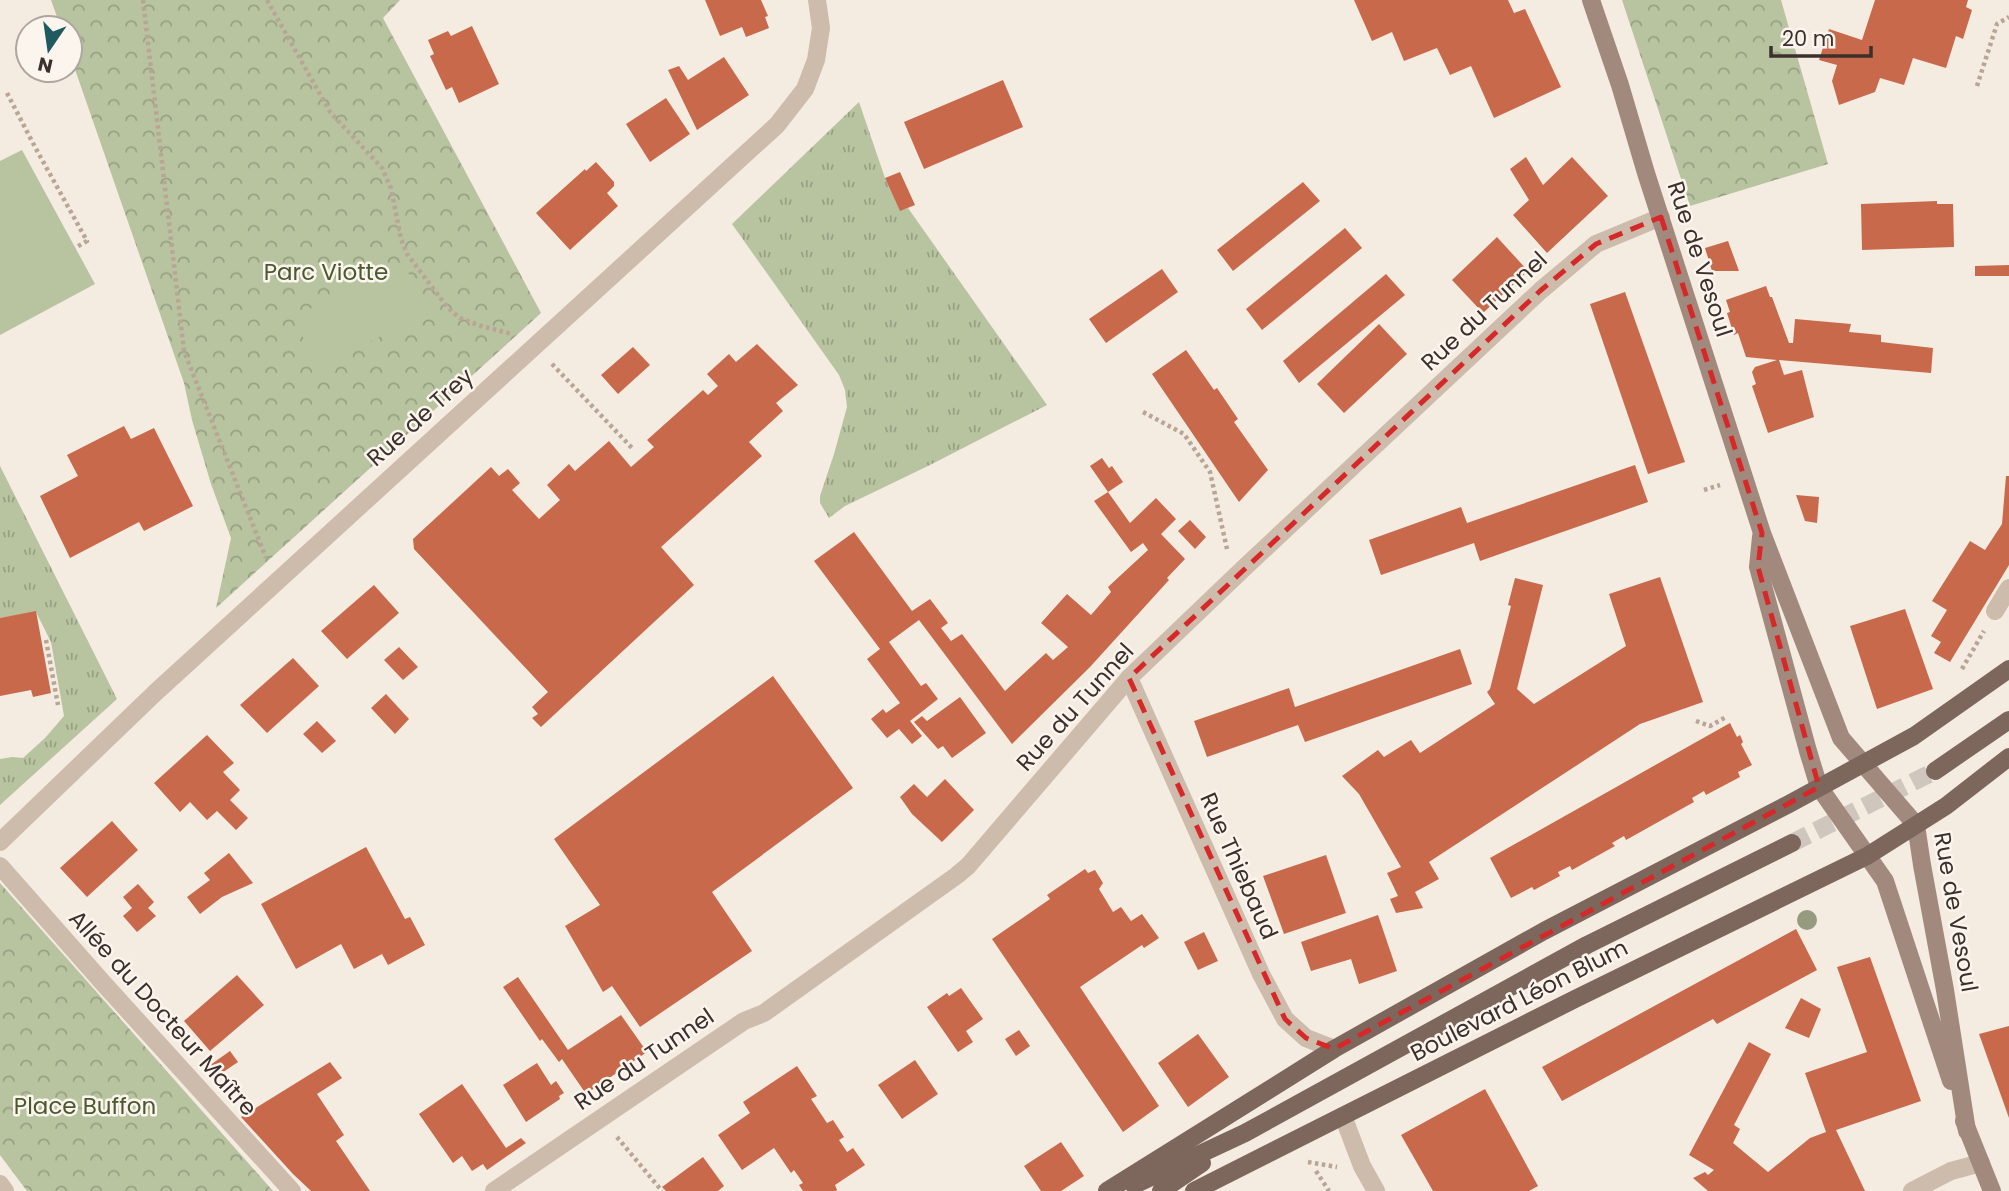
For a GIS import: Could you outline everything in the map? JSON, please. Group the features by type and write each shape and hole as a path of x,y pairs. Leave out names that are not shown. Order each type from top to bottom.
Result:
{"main road":[{"name":"Rue de Vesoul","path":"1591,0 1762,533 1841,738 1916,825 1968,1131"},
{"name":"Rue de Vesoul","path":"1762,533 1758,567 1819,787 1885,881 1968,1131 1992,1191"},
{"path":"1107,1191 1334,1049 1544,931 1914,736 2009,669"},
{"path":"1935,771 2009,720"},
{"name":"Boulevard Léon Blum","path":"1194,1191 1867,856 1946,806 2009,758"},
{"name":"Boulevard Léon Blum","path":"1245,1133 1587,944 1792,844"},
{"path":"1122,1191 1245,1133"},
{"path":"1161,1191 1245,1133"}],"street":[{"name":"Rue de Trey","path":"0,842 156,692 777,125 805,89 816,60 821,28 817,0"},
{"name":"Rue du Tunnel","path":"494,1191 744,1021 764,1013 968,866 1129,678 1541,291 1596,244 1661,217"},
{"path":"1995,611 2009,588"},
{"name":"Rue Thiebaud","path":"1129,678 1261,974 1285,1019 1306,1038 1334,1049"},
{"name":"Allée du Docteur Maître","path":"0,866 104,985 292,1191"},
{"path":"1343,1116 1362,1167 1376,1191"},
{"path":"1912,1191 1951,1171 1981,1163"},
{"path":"0,1184 5,1191"}],"path":[{"path":"143,0 184,351 269,566"},
{"path":"267,0 330,112 382,168 391,188 401,239 407,254 448,308 460,318 516,335"},
{"path":"1977,86 1997,24 2009,17"},
{"path":"7,93 87,241 75,248"},
{"path":"534,346 633,449"},
{"path":"1143,412 1184,434 1210,472 1227,550"},
{"path":"1704,490 1721,484"},
{"path":"1962,670 1995,611"},
{"path":"46,640 58,705"},
{"path":"1696,721 1710,726 1726,718"},
{"path":"616,1136 662,1191"},
{"path":"1301,1160 1338,1167"},
{"path":"1316,1171 1329,1191"}],"highlighted area":[{"path":"1661,217 1762,533 1758,567 1819,787 1334,1049 1306,1038 1285,1019 1129,678 1540,291 1596,244"}],"green space":[{"name":"Parc Viotte","path":"51,0 400,0 383,18 541,313 216,608 231,538 211,484 184,383 80,84 84,84 84,14 56,14"},
{"path":"1622,0 1781,0 1828,164 1690,206"},
{"path":"859,102 885,178 900,210 908,208 1047,405 845,506 829,518 820,503 820,496 847,407 845,390 839,375 732,224"},
{"path":"22,150 95,284 0,335 0,161"},
{"path":"403,262 428,313 318,367 293,317"},
{"path":"0,466 117,699 0,805 0,759 23,758 64,716 51,642 36,612 0,618"},
{"name":"Place Buffon","path":"0,883 273,1191 27,1191 0,1155"}],"building":[{"path":"705,0 761,0 768,16 765,17 769,28 746,37 742,27 720,36"},
{"path":"1354,0 1508,0 1514,13 1525,9 1561,87 1494,118 1471,66 1450,75 1437,48 1404,61 1392,32 1372,41"},
{"path":"1875,0 1968,0 1966,7 1972,10 1963,39 1956,36 1946,68 1913,58 1904,85 1880,78 1875,92 1839,105 1832,81 1837,65 1819,60 1829,29 1862,40"},
{"path":"472,26 499,84 459,103 452,87 446,90 430,56 434,54 428,40 448,31 451,36"},
{"path":"724,57 749,95 697,130 668,70 679,66 688,80"},
{"path":"1003,80 1023,127 924,169 904,122"},
{"path":"666,98 690,134 650,162 626,124"},
{"path":"1526,157 1543,185 1572,157 1608,196 1547,253 1513,215 1529,200 1510,169"},
{"path":"596,162 614,182 614,186 607,193 618,206 570,250 536,213"},
{"path":"900,172 915,205 900,211 885,178"},
{"path":"1303,182 1320,201 1233,271 1217,250"},
{"path":"1937,201 1937,204 1953,204 1954,247 1862,250 1861,204"},
{"path":"1345,228 1362,248 1262,330 1246,309"},
{"path":"1497,237 1528,271 1483,313 1452,280"},
{"path":"1728,241 1739,271 1712,271 1705,248"},
{"path":"2009,265 2009,276 1975,276 1975,266"},
{"path":"1162,269 1178,292 1106,343 1089,319"},
{"path":"1386,274 1405,295 1299,383 1283,361"},
{"path":"1766,286 1789,343 1793,343 1795,319 1851,324 1849,332 1881,335 1881,342 1933,348 1931,373 1779,360 1784,375 1802,370 1814,417 1768,433 1752,386 1756,384 1752,372 1755,367 1777,360 1746,357 1738,333 1734,335 1726,300"},
{"path":"1625,292 1685,462 1648,474 1590,304"},
{"path":"1379,324 1407,354 1344,413 1317,384"},
{"path":"757,344 798,385 776,403 783,411 749,442 762,456 661,547 694,585 541,727 532,718 538,714 532,707 548,692 414,549 413,539 491,467 499,476 508,469 520,483 512,490 539,519 560,500 547,485 569,464 575,471 609,441 631,467 654,447 647,440 703,390 708,395 718,386 707,374 729,354 736,362"},
{"path":"633,347 650,365 618,394 601,375"},
{"path":"1186,350 1214,390 1217,388 1238,419 1234,422 1268,470 1239,502 1152,374"},
{"path":"124,426 131,439 154,428 193,506 144,531 139,522 70,558 40,496 78,476 67,455"},
{"path":"1102,458 1109,468 1112,466 1123,482 1108,492 1090,466"},
{"path":"1635,465 1648,502 1480,561 1474,543 1381,575 1369,540 1461,507 1467,523"},
{"path":"2006,476 2009,476 2009,565 1950,662 1934,653 1941,642 1931,636 1947,610 1932,601 1970,541 1985,550 2002,524"},
{"path":"1108,492 1130,523 1156,498 1176,519 1161,534 1185,559 1167,578 1169,580 1090,667 1012,744 919,620 889,642 921,686 926,683 938,699 910,721 922,736 912,744 899,729 887,738 871,719 883,709 886,713 900,703 867,659 880,649 814,561 854,532 912,611 930,599 948,623 941,628 951,641 962,634 1005,691 1046,653 1053,660 1068,647 1041,623 1067,594 1091,615 1111,592 1108,587 1148,550 1143,543 1131,552 1094,501"},
{"path":"1796,495 1819,497 1817,523 1805,521"},
{"path":"1190,520 1206,537 1195,549 1178,531"},
{"path":"1660,577 1703,702 1640,724 1429,862 1439,879 1415,892 1423,908 1396,913 1390,899 1398,896 1387,873 1401,867 1359,794 1342,776 1378,750 1384,757 1411,740 1420,753 1495,704 1487,692 1511,606 1508,605 1515,578 1543,585 1517,689 1534,704 1626,646 1609,594"},
{"path":"374,585 399,613 347,659 321,631"},
{"path":"1905,609 1933,689 1877,709 1850,626"},
{"path":"36,611 51,693 33,697 31,690 0,696 0,618"},
{"path":"399,647 418,667 403,680 384,660"},
{"path":"1460,649 1472,684 1305,742 1298,725 1207,757 1194,721 1289,688 1295,707"},
{"path":"293,658 319,686 267,733 240,705"},
{"path":"773,676 853,788 712,892 752,951 640,1027 612,986 603,992 565,926 600,905 554,839"},
{"path":"386,694 409,719 395,734 371,708"},
{"path":"960,697 986,733 952,758 943,746 938,749 914,722 922,716 927,721"},
{"path":"317,721 336,741 322,753 303,734"},
{"path":"1730,723 1737,737 1740,735 1743,742 1741,744 1752,765 1738,772 1740,777 1706,795 1704,791 1692,798 1694,802 1626,840 1624,836 1612,843 1615,846 1572,870 1570,866 1558,872 1560,876 1534,890 1532,887 1511,898 1490,858"},
{"path":"207,735 234,763 223,772 240,790 230,800 248,818 236,830 217,811 207,820 190,802 180,812 154,783"},
{"path":"945,779 974,810 942,842 912,814 900,797 914,784 927,797"},
{"path":"112,821 138,850 87,897 60,868"},
{"path":"366,847 405,919 410,917 425,945 388,965 382,954 354,969 341,944 296,969 261,904"},
{"path":"229,853 253,883 222,897 200,914 187,897 210,880 204,873"},
{"path":"1326,855 1346,913 1284,934 1263,876"},
{"path":"1085,869 1088,873 1095,870 1103,883 1099,889 1113,912 1121,907 1131,921 1142,914 1159,938 1144,948 1142,945 1080,987 1159,1106 1123,1132 992,939 1050,899 1047,895"},
{"path":"138,884 154,902 148,908 156,916 137,932 123,916 132,908 123,897"},
{"path":"1378,915 1397,971 1359,984 1351,959 1311,971 1301,942"},
{"path":"1796,929 1817,970 1717,1024 1713,1019 1562,1101 1542,1067"},
{"path":"1204,932 1218,961 1198,970 1184,942"},
{"path":"1870,957 1921,1101 1836,1130 1865,1191 1708,1191 1693,1178 1705,1172 1708,1175 1714,1170 1689,1155 1749,1042 1771,1054 1734,1125 1740,1129 1733,1143 1768,1172 1810,1138 1826,1132 1805,1073 1867,1052 1837,967"},
{"path":"237,975 264,1005 210,1051 184,1021"},
{"path":"518,977 568,1050 621,1015 647,1052 586,1094 562,1059 559,1062 542,1039 540,1041 503,987"},
{"path":"961,988 983,1019 966,1031 973,1042 958,1052 927,1007 947,993 949,996"},
{"path":"1801,998 1821,1009 1809,1038 1785,1028"},
{"path":"2009,1026 2009,1118 1979,1034"},
{"path":"1019,1030 1030,1046 1016,1056 1005,1039"},
{"path":"1198,1034 1229,1077 1188,1107 1158,1063"},
{"path":"230,1051 238,1062 213,1079 206,1068"},
{"path":"915,1060 938,1094 902,1119 878,1085"},
{"path":"330,1062 342,1078 317,1094 344,1135 336,1141 370,1191 311,1191 241,1117"},
{"path":"537,1063 551,1085 556,1081 564,1093 559,1096 560,1099 526,1122 503,1085"},
{"path":"797,1066 817,1096 811,1099 827,1123 833,1120 844,1137 839,1140 847,1152 853,1148 865,1165 835,1185 836,1191 803,1191 799,1185 803,1183 794,1170 791,1173 774,1148 742,1170 718,1135 750,1113 743,1102"},
{"path":"462,1084 506,1148 521,1138 526,1143 487,1170 483,1164 472,1171 462,1156 453,1163 419,1114"},
{"path":"1485,1089 1538,1186 1529,1191 1433,1191 1401,1135"},
{"path":"1061,1142 1084,1176 1061,1191 1041,1191 1024,1166"},
{"path":"703,1157 724,1186 718,1191 666,1191 662,1187"}],"tunnel":[{"path":"1792,843 1935,771"}]}
